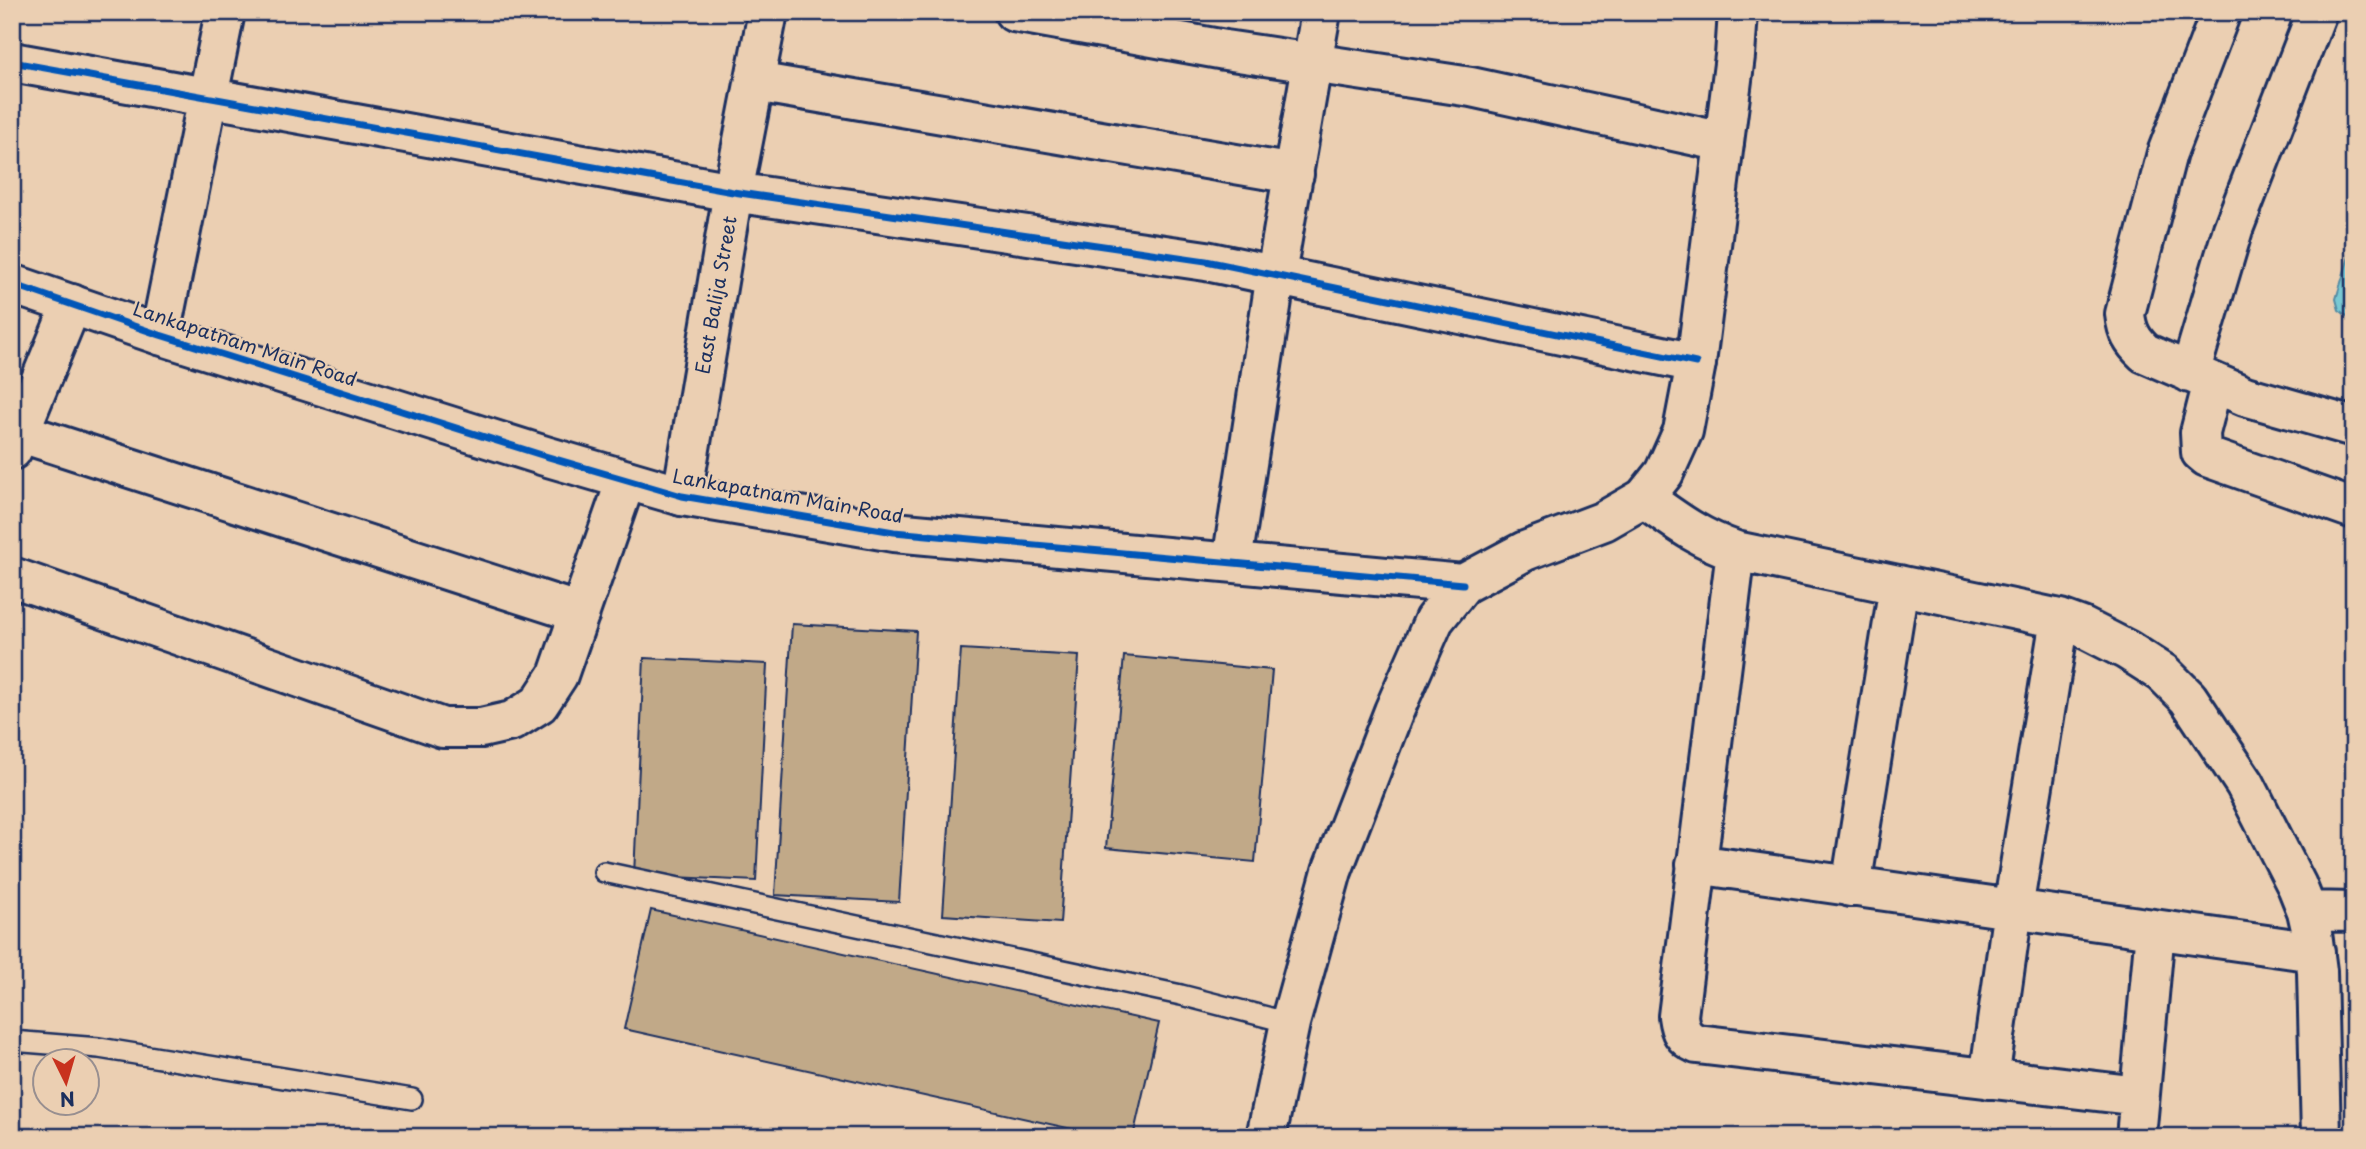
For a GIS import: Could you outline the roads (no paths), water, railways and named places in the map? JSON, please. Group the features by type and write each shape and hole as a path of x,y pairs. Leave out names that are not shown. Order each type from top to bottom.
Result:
{"street":[{"path":"160,335 225,12"},
{"name":"East Balija Street","path":"682,496 733,192 768,12"},
{"path":"1014,12 1314,64 1471,87 1724,142"},
{"path":"1232,562 1276,274 1321,12"},
{"path":"1266,1137 1290,1023 1332,871 1394,711 1434,620 1463,584 1525,551 1604,521 1644,498 1664,473 1683,431 1696,363 1738,12"},
{"path":"2221,12 2167,153 2126,314 2127,331 2145,353 2245,396 2354,427"},
{"path":"2317,12 2233,229 2202,377 2201,452 2207,457 2354,509"},
{"path":"12,62 733,192 1206,261 1696,363"},
{"path":"755,82 1294,174"},
{"name":"Lankapatnam Main Road","path":"12,284 160,335 682,496 894,532 1463,584"},
{"path":"72,304 15,437 580,613"},
{"path":"12,578 443,728 481,728 512,721 539,704 558,675 626,480"},
{"path":"1644,498 1683,527 1708,541 1736,551 2060,619 2127,650 2163,673 2188,698 2245,783 2307,911 2315,951 2322,1137"},
{"path":"1736,551 1696,864 1678,1016 1679,1030 1686,1039 1697,1044 2139,1096"},
{"path":"1851,887 1899,585"},
{"path":"1989,1079 2013,909 2060,619"},
{"path":"1696,864 2315,951"},
{"path":"2307,911 2354,912"},
{"path":"2136,1137 2155,930"}],"lane":[{"path":"604,872 1181,995 1290,1023"},
{"path":"12,1041 99,1048 412,1099"}],"water":[{"path":"2354,240 2354,321 2339,310 2336,299"}]}
